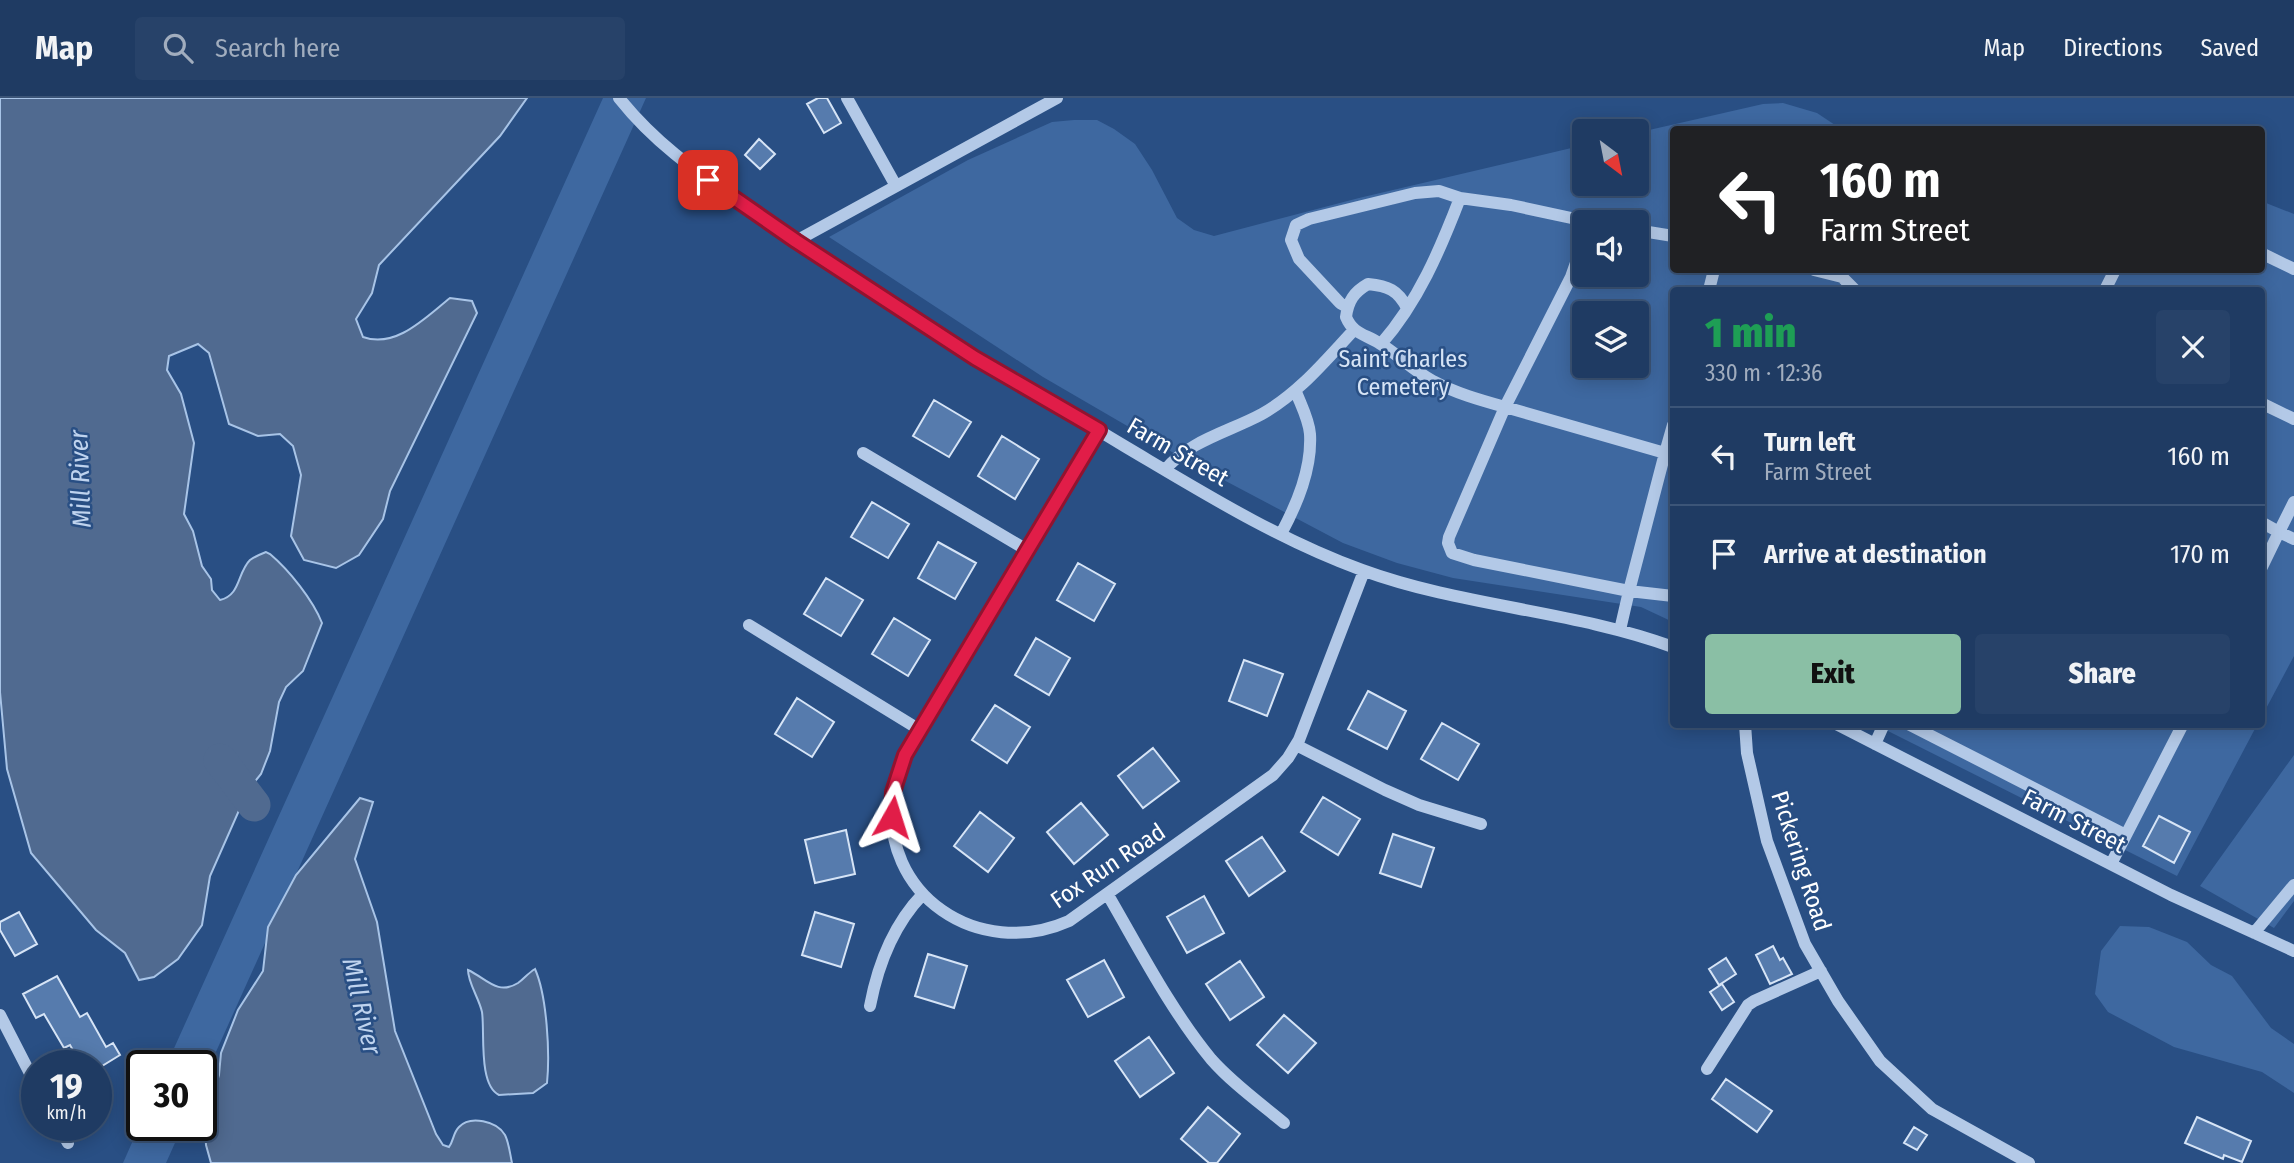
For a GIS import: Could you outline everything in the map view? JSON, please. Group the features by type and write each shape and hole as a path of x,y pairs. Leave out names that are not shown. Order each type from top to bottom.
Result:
{"street":[{"name":"Farm Street","path":"620,98 665,148 796,241 975,358 1165,470 1281,534 1364,571 1446,594 1620,630 1670,647"},
{"path":"847,98 896,186"},
{"path":"796,241 1057,98"},
{"path":"1347,307 1340,303 1299,259 1291,240 1296,225 1309,219 1415,193 1439,191 1460,198 1572,218"},
{"path":"1381,344 1407,308 1441,249 1460,198"},
{"path":"1649,232 1670,236"},
{"path":"2265,255 2294,270"},
{"path":"1826,273 1842,277 1852,287"},
{"path":"1572,274 1505,407 1448,543 1452,553 1474,561 1629,591 1670,596"},
{"path":"1407,308 1401,295 1392,289 1368,284 1356,291 1347,307 1346,317 1353,331 1381,344 1432,381 1460,394 1669,454 1620,630"},
{"path":"1165,470 1172,460 1184,452 1262,414 1296,392 1353,331"},
{"path":"1281,534 1304,479 1309,450 1310,432 1296,392"},
{"path":"2265,405 2294,419"},
{"name":"Fox Run Road","path":"1099,430 905,755 896,779 892,817 899,855 923,894 946,914 969,926 994,933 1019,934 1057,927 1080,915 1273,775 1296,745 1364,571"},
{"path":"863,453 1027,550"},
{"path":"2265,561 2294,502"},
{"path":"2265,524 2294,539"},
{"path":"749,625 920,730"},
{"name":"Pickering Road","path":"1745,728 1747,753 1767,841 1805,944 1858,1032 1880,1061 1932,1109 2029,1163"},
{"name":"Farm Street","path":"1844,728 2171,895 2294,951"},
{"path":"1875,744 1882,728"},
{"path":"1916,728 2126,835"},
{"path":"2111,864 2181,728"},
{"path":"1296,745 1419,805 1480,824"},
{"path":"2254,933 2294,885"},
{"path":"870,1006 888,946 909,908 923,894"},
{"path":"1108,895 1168,998 1199,1043 1234,1081 1284,1123"},
{"path":"1707,1069 1748,1005 1821,971"},
{"path":"0,1016 21,1056"}],"green space":[{"path":"603,98 646,98 217,1050 173,1050"},
{"name":"Saint Charles Cemetery","path":"1783,103 1817,113 1836,126 1670,126 1670,273 2265,273 2265,203 2294,214 2294,656 2265,710 2265,287 1670,287 1670,621 1641,607 1453,578 1397,563 1343,543 1184,459 1043,377 829,237 968,160 1052,122 1074,120 1097,120 1135,144 1177,218 1194,230 1214,236 1359,198 1572,148 1572,196 1649,196 1649,130 1763,104"},
{"path":"1882,728 2255,728 2177,876"},
{"path":"2294,755 2294,901 2274,928 2200,886"},
{"path":"2120,926 2149,927 2187,942 2211,965 2232,976 2271,1028 2294,1044 2294,1093 2262,1072 2174,1047 2108,1012 2095,994 2101,951"},
{"path":"133,1141 176,1141 166,1163 123,1163"}],"water":[{"path":"0,98 527,98 500,136 379,265 372,293 356,319 363,337 375,340 387,339 410,329 450,298 472,301 477,313 390,491 383,519 359,555 336,568 304,560 291,536 301,475 293,446 280,434 258,436 229,424 209,353 198,344 169,356 167,370 181,394 194,443 184,514 193,531 202,566 211,579 212,590 220,600 227,597 235,589 250,560 266,552 300,586 322,623 303,671 286,687 279,702 270,751 261,774 248,790 210,876 202,925 178,959 154,977 139,980 125,953 96,930 31,853 7,769 0,692"},
{"path":"360,798 373,802 355,859 377,922 395,1031 436,1134 443,1145 449,1147 457,1129 464,1123 483,1121 496,1126 505,1135 512,1163 211,1163 206,1141 217,1141 217,1081 221,1053 238,1010 263,971 268,927 296,875"},
{"path":"535,969 547,1025 547,1083 533,1093 499,1095 492,1089 485,1069 482,1012 468,970 504,988 518,983"}],"building":[{"path":"818,98 827,98 841,123 824,133 807,104"},
{"path":"759,139 775,154 760,169 745,155"},
{"path":"934,400 971,422 949,457 913,436"},
{"path":"1002,436 1039,459 1015,499 978,476"},
{"path":"872,502 909,524 888,558 851,537"},
{"path":"938,542 976,563 955,599 918,578"},
{"path":"1078,563 1115,584 1094,621 1057,600"},
{"path":"826,578 863,600 841,636 804,614"},
{"path":"894,618 930,640 908,676 872,654"},
{"path":"1036,638 1070,658 1049,695 1015,675"},
{"path":"1244,660 1283,674 1267,716 1229,701"},
{"path":"1368,691 1406,711 1387,749 1348,729"},
{"path":"797,698 834,722 812,757 775,734"},
{"path":"995,705 1030,727 1007,763 972,740"},
{"path":"1442,723 1479,744 1458,780 1421,759"},
{"path":"1153,748 1179,781 1143,808 1118,776"},
{"path":"1323,797 1360,819 1338,855 1301,832"},
{"path":"1081,803 1108,835 1074,864 1047,832"},
{"path":"980,812 1014,838 988,872 954,846"},
{"path":"2159,816 2190,832 2174,863 2143,846"},
{"path":"846,830 855,874 815,883 805,840"},
{"path":"1393,834 1434,848 1421,887 1380,873"},
{"path":"1262,837 1285,871 1249,896 1226,861"},
{"path":"1204,896 1224,933 1187,953 1167,917"},
{"path":"19,912 37,944 15,956 0,930 0,922"},
{"path":"815,912 854,924 841,967 802,955"},
{"path":"1773,946 1792,974 1770,984 1756,955"},
{"path":"928,954 967,966 954,1008 915,996"},
{"path":"1726,958 1736,974 1719,985 1709,969"},
{"path":"1104,960 1124,997 1088,1017 1067,980"},
{"path":"1240,961 1264,997 1230,1020 1206,984"},
{"path":"57,976 80,1017 87,1013 106,1047 113,1043 120,1055 112,1060 112,1050 73,1050 70,1045 64,1048 44,1014 36,1018 23,994"},
{"path":"1722,984 1734,1002 1722,1010 1710,992"},
{"path":"1284,1015 1316,1043 1288,1073 1257,1045"},
{"path":"1149,1037 1174,1073 1140,1097 1115,1061"},
{"path":"1726,1079 1772,1111 1757,1132 1712,1099"},
{"path":"1208,1107 1240,1134 1217,1163 1209,1163 1181,1139"},
{"path":"2197,1117 2251,1141 2242,1162 2224,1155 2223,1159 2185,1143"},
{"path":"1914,1127 1927,1135 1917,1150 1904,1143"}],"waterway":[{"name":"Mill River","path":"220,760 254,805"}],"route":[{"path":"708,180 975,358 1099,430 905,755 893,792 892,817"}]}
